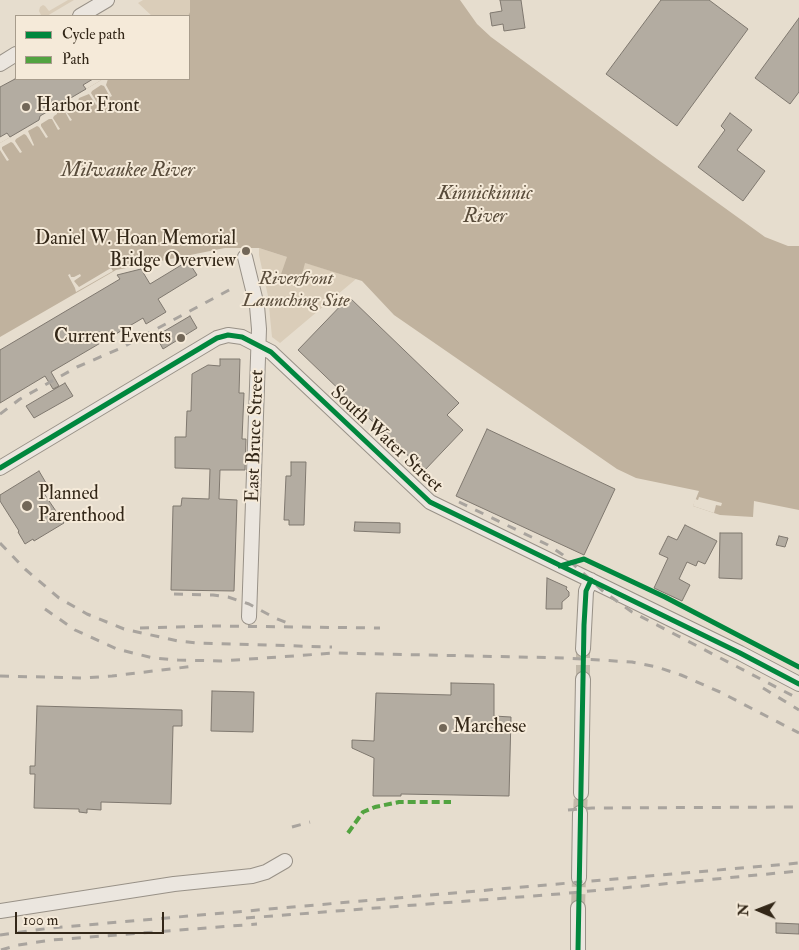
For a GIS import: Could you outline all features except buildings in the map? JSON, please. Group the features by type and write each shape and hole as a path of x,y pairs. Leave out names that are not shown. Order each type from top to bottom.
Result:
{"street":[{"path":"82,15 107,0"},
{"path":"0,64 15,55"},
{"name":"East Bruce Street","path":"245,257 257,306 260,345 249,617"},
{"name":"South Water Street","path":"0,468 217,338 235,335 260,345 271,352 430,502 740,653 799,684"},
{"path":"583,649 586,591 591,580"},
{"path":"581,793 583,679"},
{"path":"579,878 580,812"},
{"path":"0,911 174,884 252,876 266,872 285,861"},
{"path":"578,908 578,950"}],"green space":[{"path":"68,0 74,0 49,15 41,15 39,11 43,5 49,11"},
{"path":"143,0 190,0 190,12 188,15 151,15 138,3"},
{"name":"Riverfront Launching Site","path":"259,248 356,279 280,343 272,337 268,296"}],"water":[{"name":"Kinnickinnic River","path":"190,0 460,0 477,24 491,37 657,159 765,237 788,246 799,246 799,510 754,501 753,517 720,515 693,506 699,491 636,478 617,469 394,315 362,281 305,263 299,286 279,280 287,257 259,248 225,248 116,270 0,337 0,143 33,124 32,121 101,80 190,80"}],"pier":[{"path":"101,80 108,80 106,85 112,96 110,97 104,86 101,85 91,93 98,104 96,105 89,94 79,98 78,101 85,112 83,113 76,102 74,102 66,107 65,110 72,120 70,121 64,110 57,112 53,118 60,129 58,130 52,119 49,119 41,124 48,137 46,138 37,126 28,131 34,145 24,134 15,141 22,152 20,153 11,142 2,147 9,160 7,161 0,150 0,143 33,124 32,121"},
{"path":"111,268 113,271 76,292 68,275 70,274 71,277 74,277 80,274 81,276 74,281 79,287"},
{"path":"699,497 722,503 721,506 716,505 714,513 693,506 695,499 698,500"}],"tunnel":[{"path":"583,649 583,679"},
{"path":"580,813 581,793"},
{"path":"578,908 579,878"}],"railway":[{"path":"0,414 20,399 77,367 121,348 231,289"},
{"path":"459,502 548,545 563,555 604,592 632,612 799,699"},
{"path":"0,543 25,569 59,598 87,614 124,629 178,641 197,643 332,647"},
{"path":"174,594 228,597 249,604 290,624"},
{"path":"45,609 75,630 117,649 153,658 221,661 335,653 566,658 632,662 657,667 681,675 720,692 799,733"},
{"path":"140,628 216,626 380,628"},
{"path":"0,676 84,678 195,666"},
{"path":"763,688 799,710"},
{"path":"568,810 592,808 799,807"},
{"path":"292,827 310,822"},
{"path":"0,935 51,928 799,863"},
{"path":"246,918 559,894 799,871"},
{"path":"1,950 18,945 52,940 257,924"}],"marked path":[{"path":"348,833 363,812 375,807 399,802 451,802"}],"cycle path":[{"path":"0,468 217,338 228,335 242,337 271,352 430,502 740,653 799,684"},
{"path":"560,566 584,559 665,597 799,667"},
{"path":"578,950 584,625 586,591 591,580"}],"place":[{"name":"Harbor Front","path":"26,107"},
{"name":"Daniel W. Hoan Memorial Bridge Overview","path":"246,251"},
{"name":"Current Events","path":"181,338"},
{"name":"Planned Parenthood","path":"27,506"},
{"name":"Marchese","path":"443,728"}],"water label":[{"name":"Milwaukee River","path":"128,172"}]}
